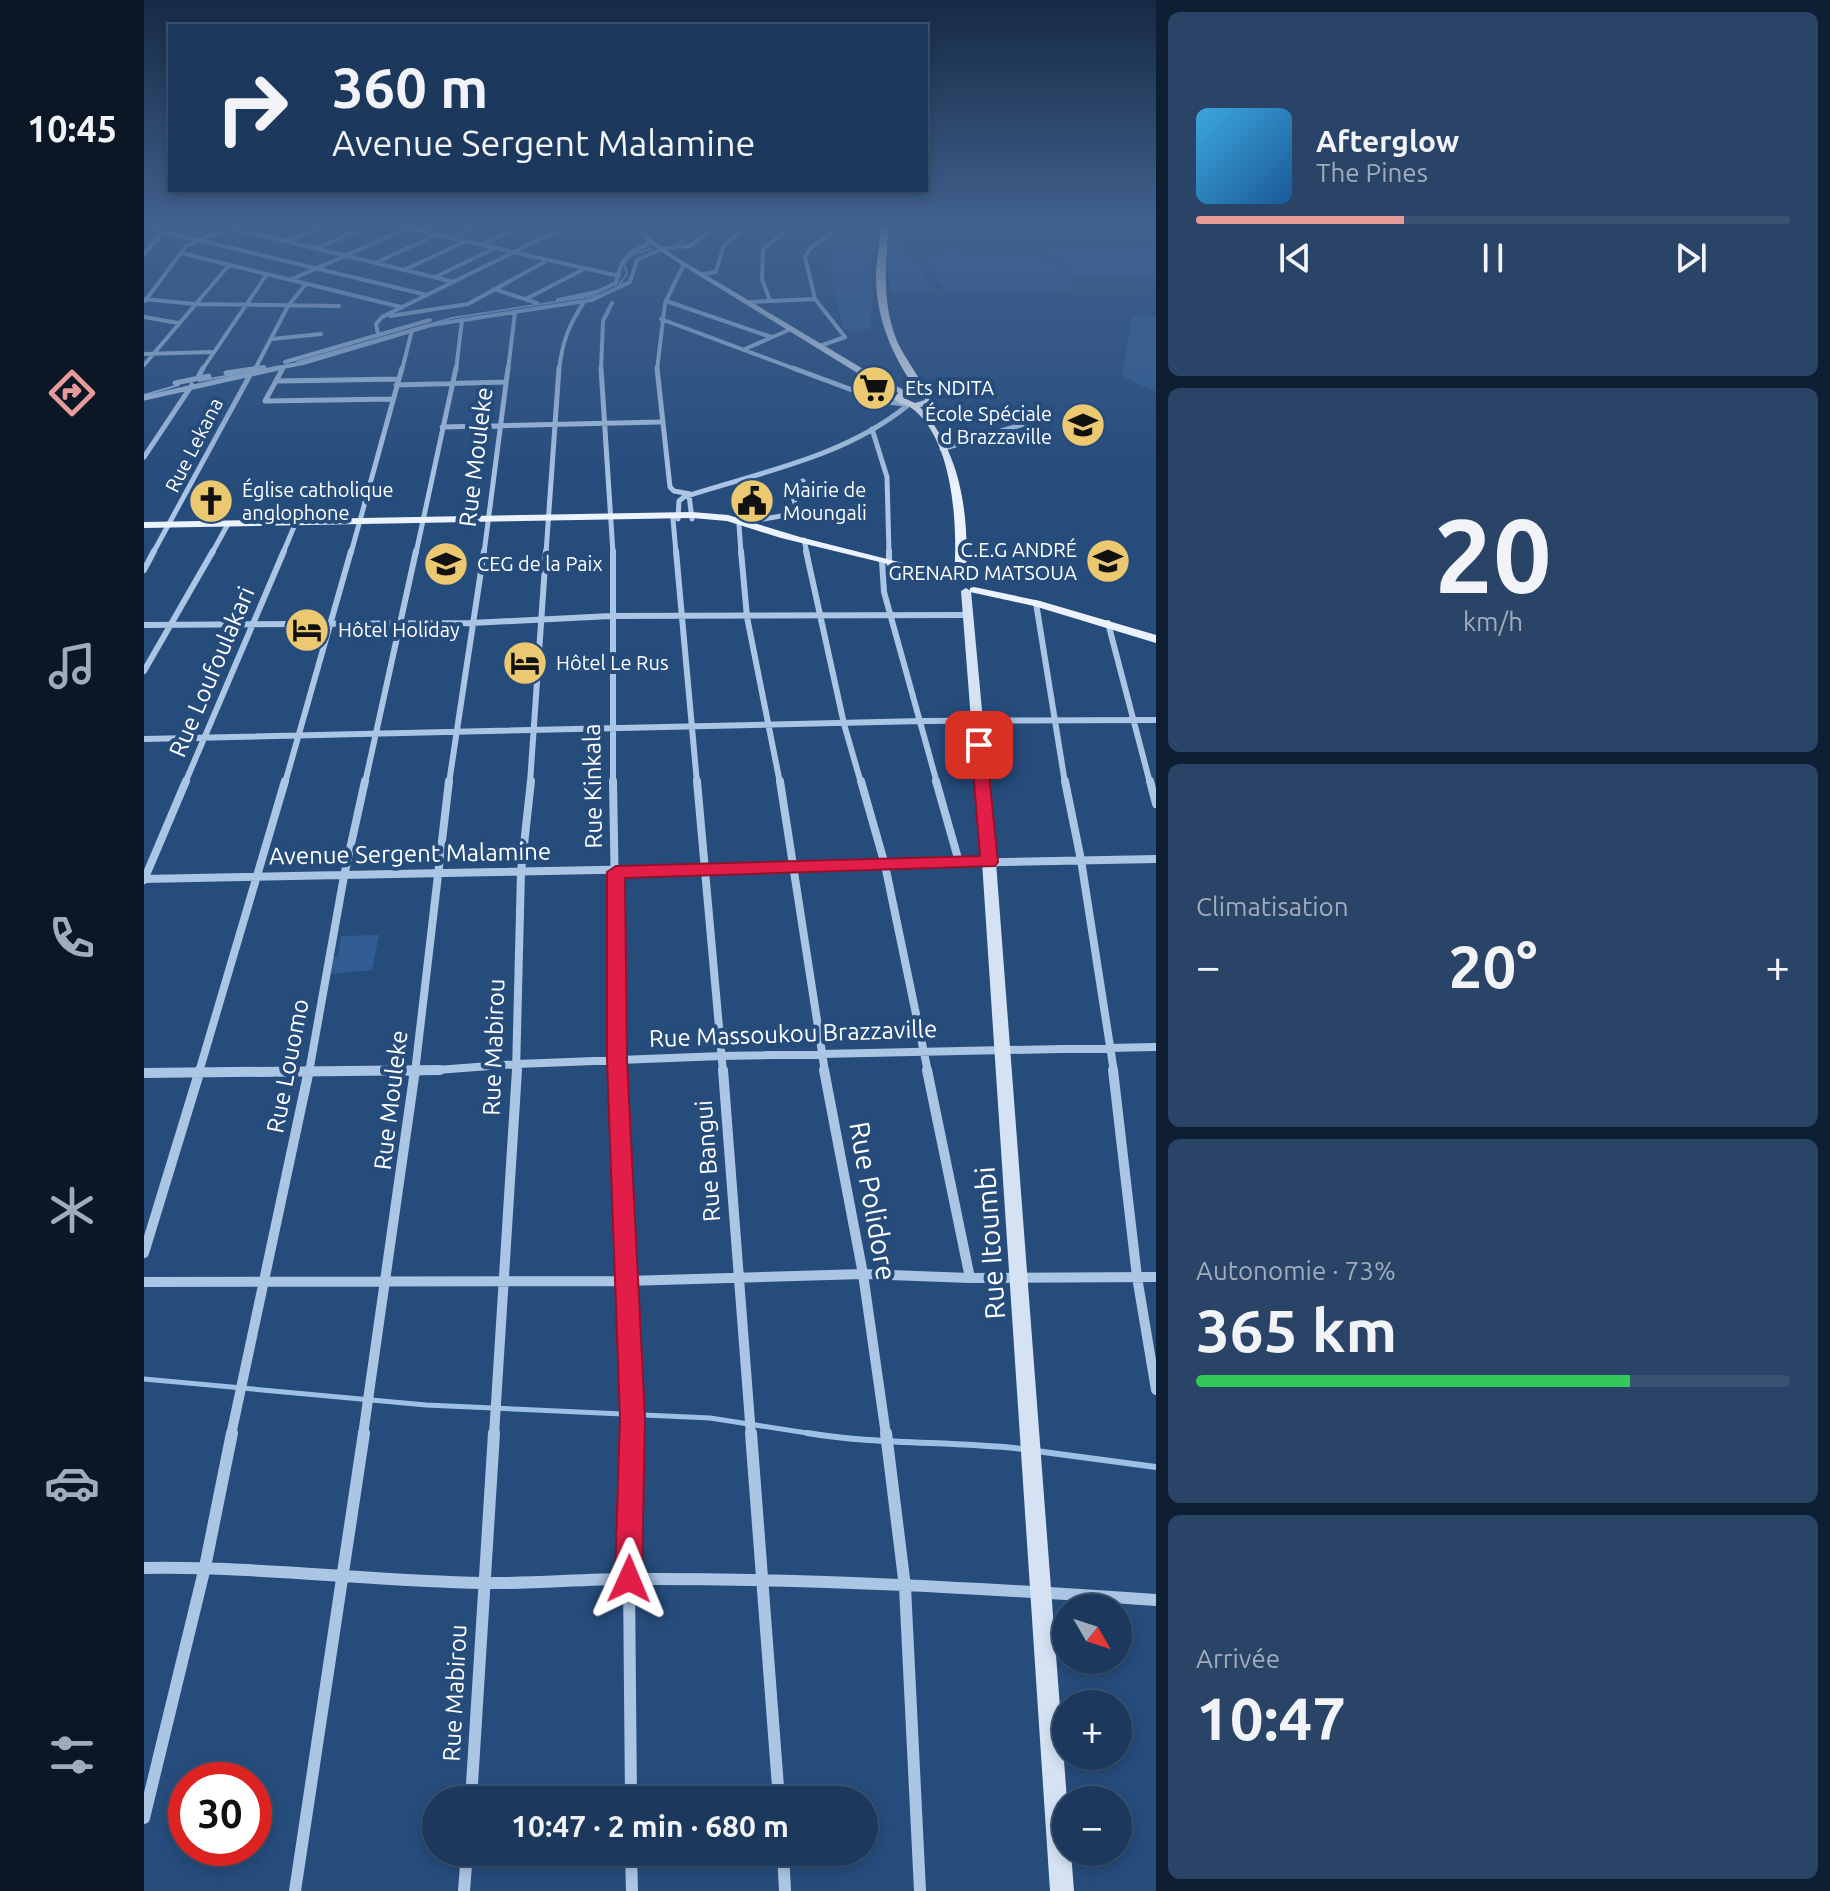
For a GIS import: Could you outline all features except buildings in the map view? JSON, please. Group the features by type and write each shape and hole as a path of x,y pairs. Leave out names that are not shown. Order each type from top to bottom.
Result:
{"main road":[{"path":"875,311 906,399 929,420"},
{"path":"884,311 901,363 928,398 929,420 958,500 966,584"},
{"path":"906,399 928,398"},
{"path":"144,525 692,517 742,524 917,570 1156,639"}],"street":[{"path":"144,365 189,311"},
{"path":"198,377 240,311"},
{"path":"255,369 285,311"},
{"path":"378,334 376,324 394,311"},
{"path":"382,317 422,311"},
{"path":"144,395 198,377 255,369 431,320 486,311"},
{"path":"144,395 283,368 412,330 520,311"},
{"name":"Rue Mabirou","path":"472,1786 517,1064 521,872 536,731 553,425 562,345 578,311"},
{"name":"Rue Kinkala","path":"608,311 603,321 601,371 612,518 617,1060 633,1417 629,1579 631,1786"},
{"path":"663,311 658,357 660,422 670,487 690,495"},
{"path":"696,311 771,337"},
{"path":"763,311 906,399"},
{"path":"820,346 845,337 825,311"},
{"name":"Rue Mouleke","path":"295,1891 386,1283 455,733 489,520 515,312"},
{"path":"144,317 178,323"},
{"path":"661,319 875,398 906,399"},
{"name":"Rue Louomo","path":"144,1818 205,1567 262,1282 309,1072 344,876 453,383 462,320"},
{"path":"745,349 791,329"},
{"path":"144,1253 259,876 329,623 361,523 412,330"},
{"path":"272,339 321,334"},
{"path":"144,354 211,352"},
{"path":"283,368 265,401 393,399"},
{"name":"Rue Lekana","path":"144,570 250,375"},
{"path":"278,381 506,382"},
{"path":"144,457 192,385"},
{"path":"676,517 679,501 690,495 819,454 872,429 906,399"},
{"path":"942,449 1044,418"},
{"path":"442,427 660,422"},
{"path":"872,429 880,447 887,487 886,562 881,578 959,862"},
{"path":"742,524 793,514 796,506 790,488 803,481"},
{"path":"690,495 692,517"},
{"name":"Rue Bangui","path":"676,517 681,617 722,1056 778,1786"},
{"name":"Rue Loufoulakari","path":"144,879 296,522"},
{"path":"144,671 228,524"},
{"name":"Rue Polidore","path":"742,524 747,617 769,726 821,1053 863,1274 905,1587 920,1891"},
{"path":"799,539 822,615 844,724 885,865 970,1278"},
{"name":"Rue Itoumbi","path":"966,584 966,615 989,862 1020,1277 1062,1891"},
{"path":"1036,603 1053,721 1081,860 1111,1048 1137,1277 1156,1390"},
{"path":"144,625 471,623 611,616 966,615"},
{"path":"1108,623 1156,804"},
{"path":"144,739 693,729 922,721 1156,720"},
{"name":"Avenue Sergent Malamine","path":"144,879 704,871 792,866 1156,859"},
{"name":"Rue Massoukou Brazzaville","path":"144,1073 414,1072 517,1064 921,1049 1156,1047"},
{"path":"144,1282 626,1281 863,1274 970,1278 1156,1277"},
{"path":"145,1572 205,1567 483,1583 629,1579 763,1582 1041,1592 1156,1600"},
{"path":"464,1891 466,1866"},
{"path":"631,1866 632,1891"},
{"path":"784,1866 785,1891"}],"shaded area":[{"path":"840,311 871,311 871,329 844,329"},
{"path":"1132,317 1156,317 1156,392 1122,376"},
{"path":"379,935 372,970 329,974 332,957 338,956 341,936"}],"waterway":[{"path":"297,362 452,318 495,311"},
{"path":"199,381 242,373"},
{"path":"144,395 179,385"},
{"path":"144,1379 426,1405 710,1418 807,1433"},
{"path":"807,1433 1023,1449"},
{"path":"807,1433 820,1435"},
{"path":"1036,1451 1156,1467"}],"place":[{"name":"Ets NDITA","path":"874,388"},
{"name":"École Spéciale d Brazzaville","path":"1083,425"},
{"name":"Église catholique anglophone","path":"211,501"},
{"name":"Mairie de Moungali","path":"752,501"},
{"name":"C.E.G ANDRÉ GRENARD MATSOUA","path":"1108,561"},
{"name":"CEG de la Paix","path":"446,564"},
{"name":"Hôtel Holiday","path":"307,630"},
{"name":"Hôtel Le Rus","path":"525,663"}],"route":[{"path":"629,1579 633,1417 617,1060 616,872 989,862 979,745"}]}
